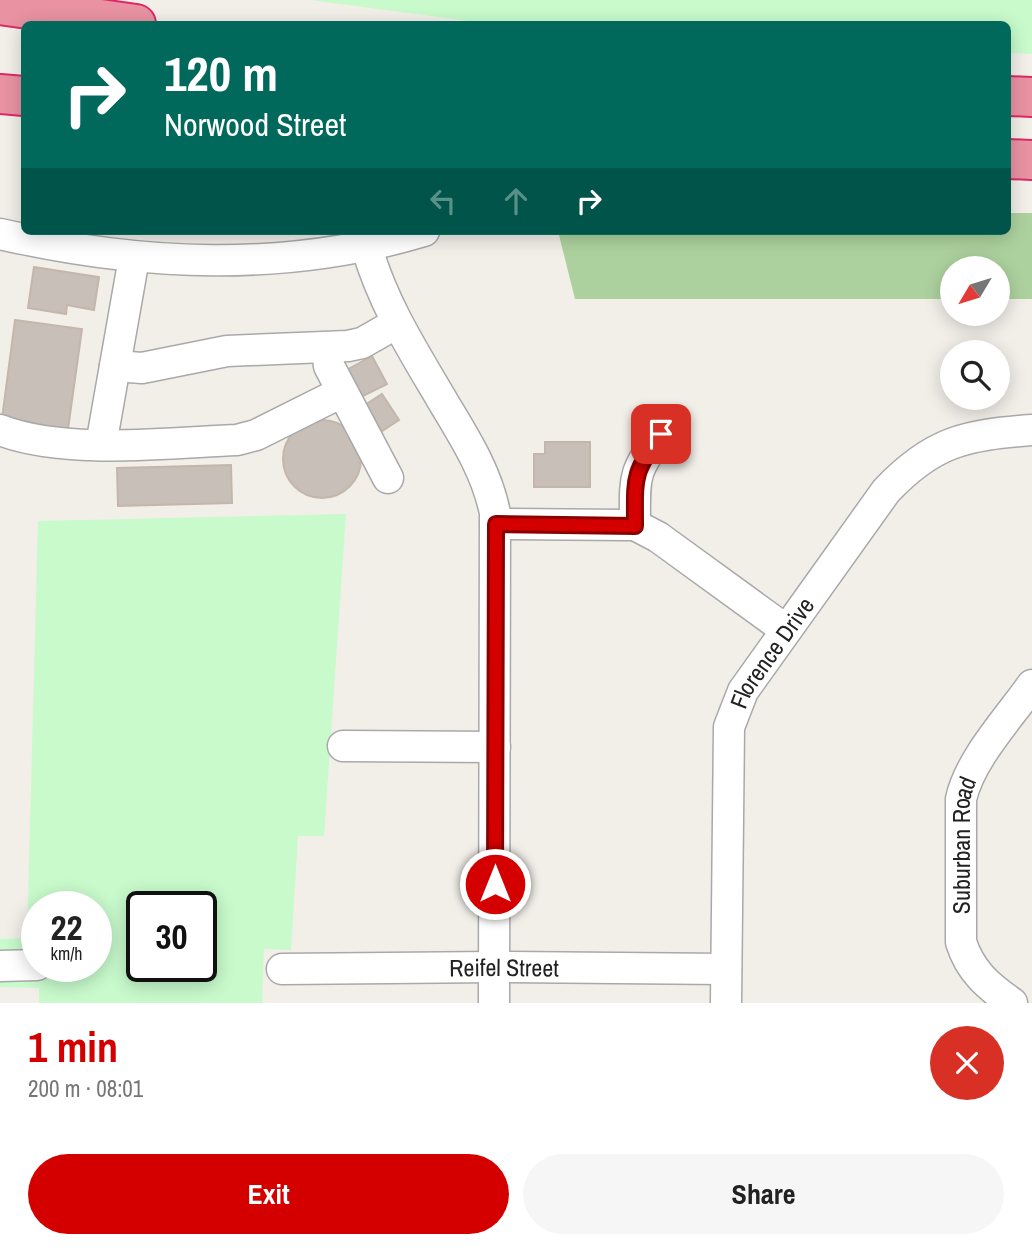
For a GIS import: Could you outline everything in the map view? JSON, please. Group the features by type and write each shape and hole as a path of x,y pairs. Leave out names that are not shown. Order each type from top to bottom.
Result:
{"highway":[{"path":"0,5 115,21"},
{"path":"0,93 21,96"},
{"path":"1011,96 1032,97"},
{"path":"1011,159 1032,160"}],"street":[{"path":"1011,175 1032,174"},
{"path":"0,234 56,247 134,258 178,260 275,258 366,245 407,235"},
{"path":"366,245 379,287 484,474 493,501 496,524 494,1003"},
{"path":"102,445 134,258"},
{"path":"115,366 142,368 227,351 327,348 362,343 397,323"},
{"path":"327,348 329,366 388,478"},
{"path":"0,430 63,443 102,445 247,439 342,392"},
{"name":"Florence Drive","path":"726,1003 729,727 743,691 886,491 909,469 934,451 964,439 978,435 1032,430"},
{"path":"635,526 636,475 661,434"},
{"path":"496,524 635,526 658,537 786,630"},
{"name":"Suburban Road","path":"1012,1003 980,977 971,966 961,942 961,799 976,763 1032,685"},
{"path":"343,746 495,747"},
{"path":"0,966 21,965"},
{"name":"Reifel Street","path":"282,969 726,969"}],"green space":[{"path":"310,0 1032,0 1032,54 1011,53 1011,21 469,21"},
{"path":"1011,213 1032,213 1032,299 1010,299 1010,256 940,256 940,299 575,299 559,235 1011,235"},
{"path":"346,514 324,836 298,836 291,950 264,949 262,1003 39,1003 39,988 0,987 0,939 21,938 21,982 112,982 112,891 28,891 38,521"}],"building":[{"path":"34,267 99,277 94,310 67,305 66,314 28,308"},
{"path":"15,320 82,329 67,436 1,426"},
{"path":"372,356 387,384 359,398 345,371"},
{"path":"382,394 399,420 379,433 362,407"},
{"path":"322,420 337,423 350,431 358,444 361,459 358,474 350,487 337,495 322,498 307,495 294,487 286,474 283,459 286,444 294,431 307,423"},
{"path":"545,442 590,442 590,487 534,487 534,454 545,454"},
{"path":"231,465 232,503 118,506 117,468"}],"route":[{"path":"495,884 496,524 635,526 636,475 639,466 661,434"}]}
